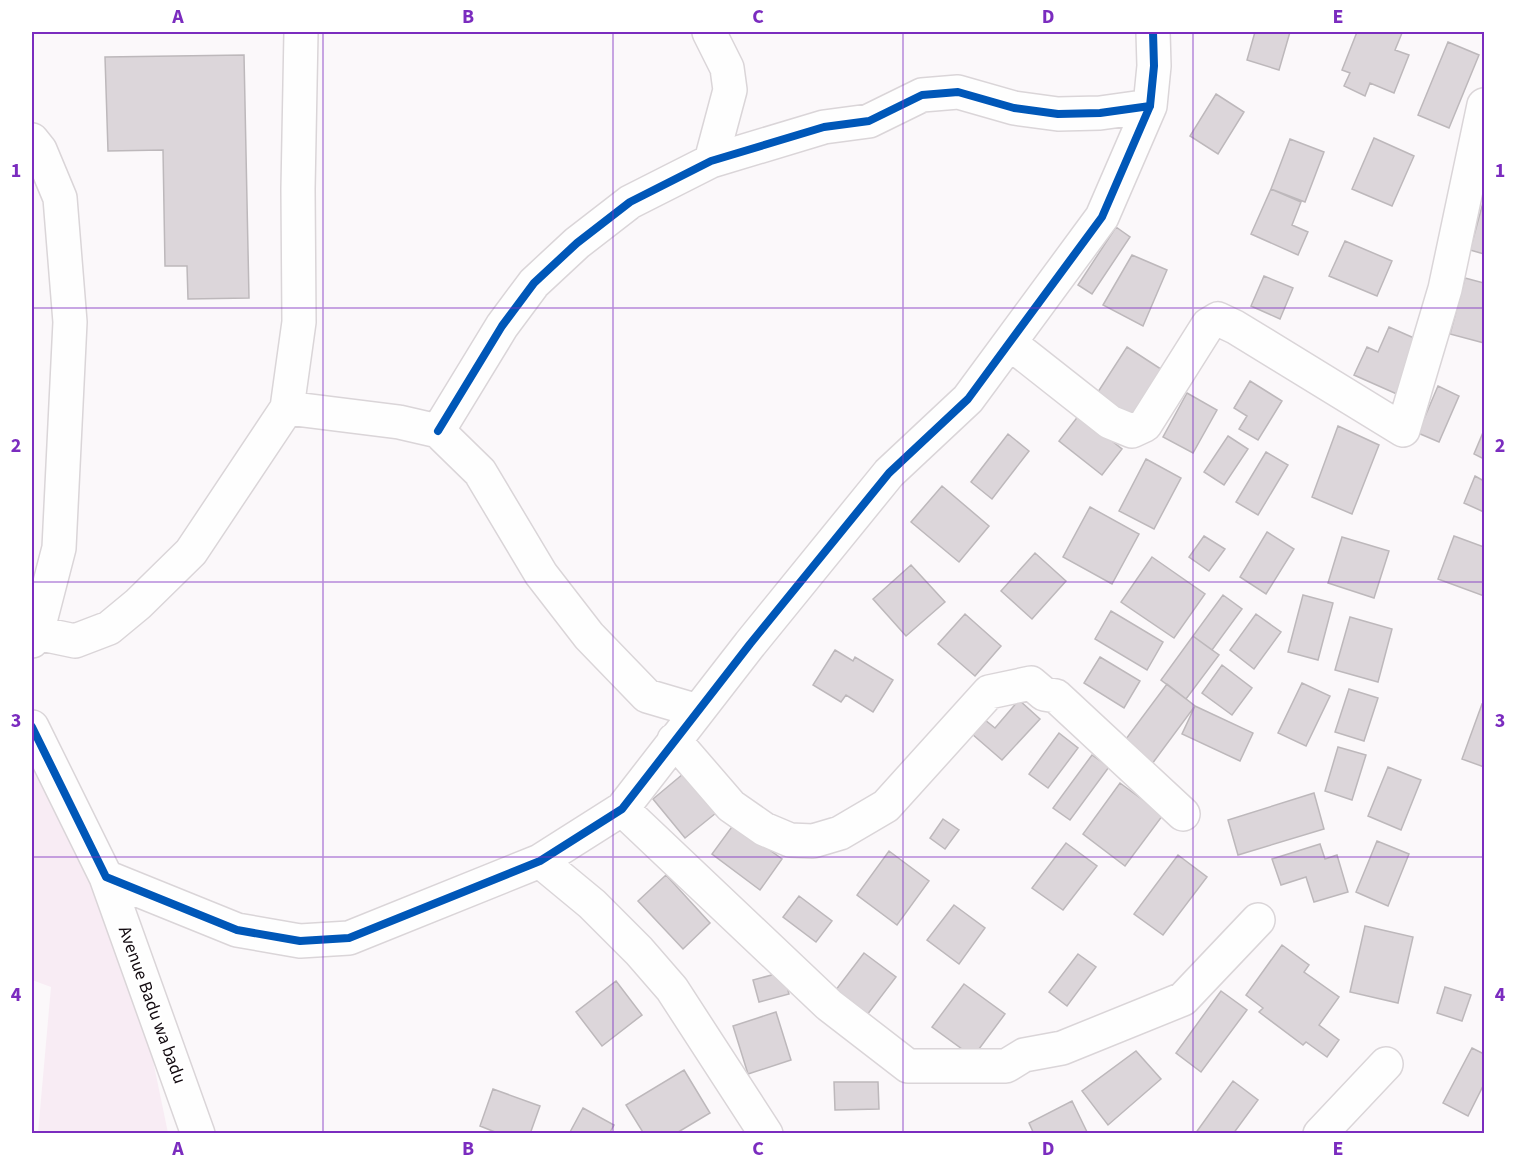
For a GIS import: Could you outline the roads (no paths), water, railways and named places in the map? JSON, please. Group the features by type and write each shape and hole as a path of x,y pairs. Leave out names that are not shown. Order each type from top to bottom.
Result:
{"street":[{"path":"32,140 40,150 60,198 70,322 59,548 34,637 75,641 109,628 138,604 191,552 287,408 299,322 298,189 301,32"},
{"path":"709,32 727,68 730,90 711,161"},
{"path":"106,877 237,930 300,941 348,938 540,861 622,808 889,473 968,399 1011,344 1102,217 1150,106 1155,66 1153,32"},
{"path":"438,430 502,326 534,283 577,243 630,202 711,161 824,127 869,121 922,95 957,92 1014,108 1058,114 1100,113 1150,106"},
{"path":"1011,344 1110,422 1132,431 1145,425 1208,325 1218,320 1236,327 1403,430 1445,289 1485,105"},
{"path":"287,408 399,422 438,430 480,472 541,574 589,636 647,696 698,711"},
{"path":"674,740 731,806 764,829 790,840 813,841 840,833 886,806 989,692 1031,683 1044,694 1056,696 1183,814"},
{"name":"Avenue Badu wa badu","path":"32,727 106,877 198,1134"},
{"path":"622,808 829,1005 908,1066 1006,1066 1024,1055 1062,1048 1183,999 1258,920"},
{"path":"540,861 592,904 639,951 672,989 766,1134"},
{"path":"1320,1134 1386,1064"}]}
